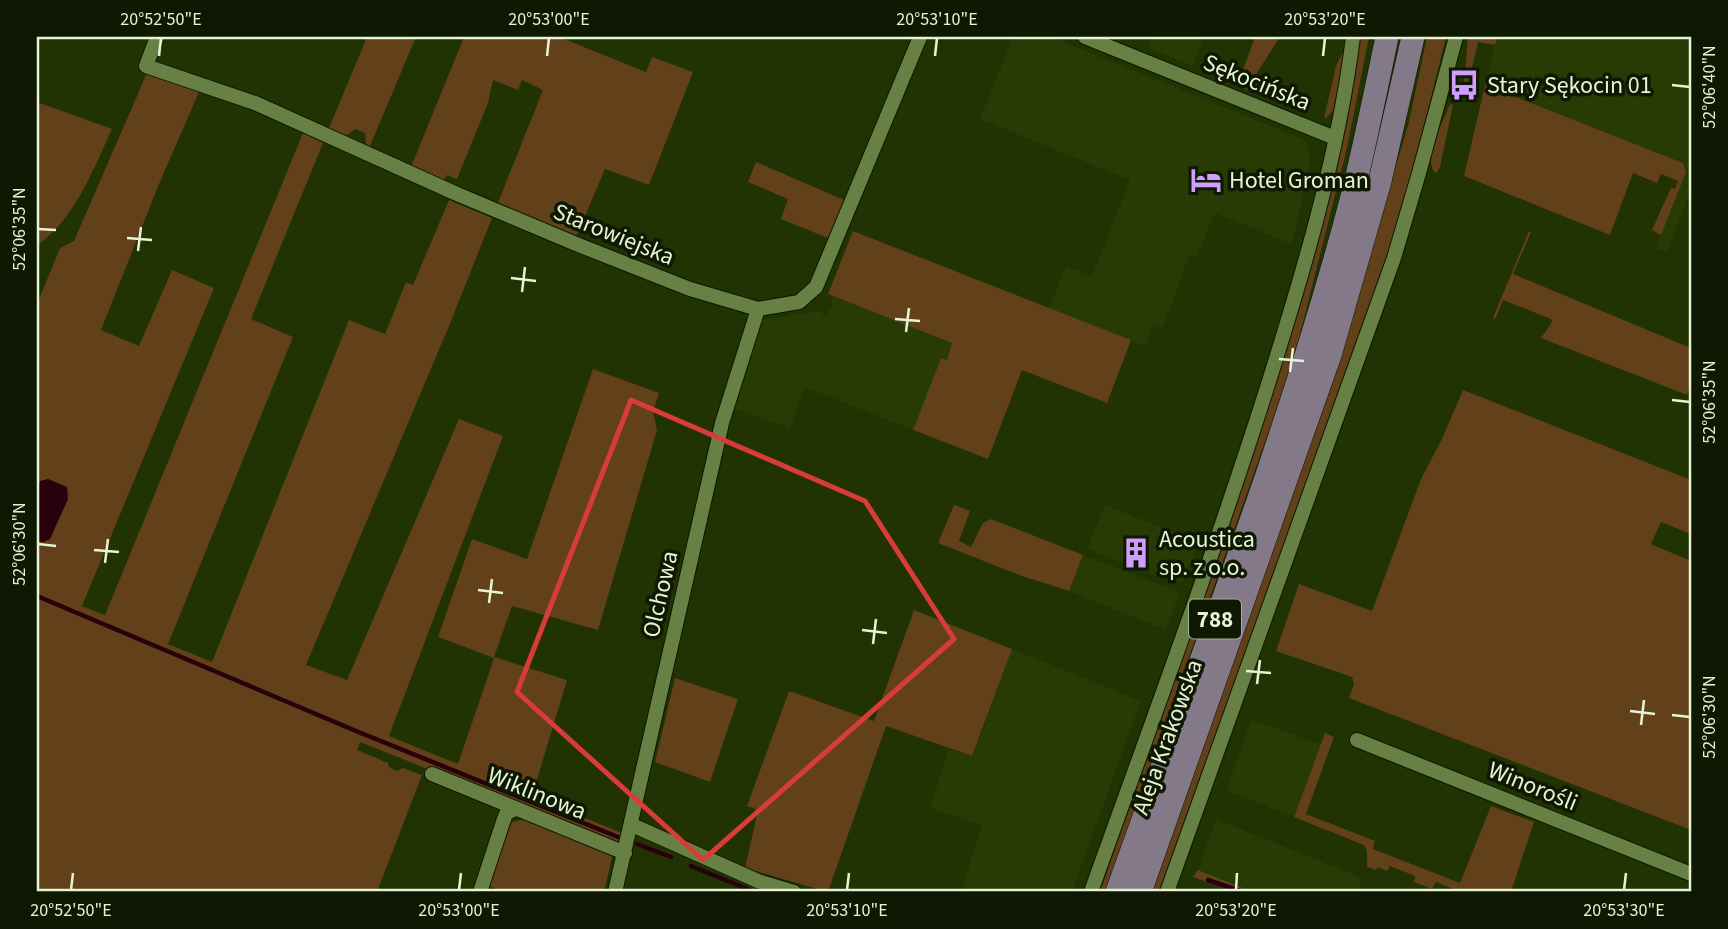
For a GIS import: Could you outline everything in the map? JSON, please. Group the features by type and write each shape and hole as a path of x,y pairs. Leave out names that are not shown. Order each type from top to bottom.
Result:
{"main road":[{"name":"Aleja Krakowska","path":"1117,892 1271,460 1304,358 1352,197 1387,37"},
{"name":"Aleja Krakowska","path":"1140,892 1329,355 1381,181 1413,37"}],"street":[{"name":"Starowiejska","path":"157,37 146,66 255,103 446,189 600,254 690,289 758,309 795,304 816,287 920,37"},
{"name":"Sękocińska","path":"1085,37 1335,138"},
{"name":"Aleja Krakowska","path":"1091,892 1229,507 1285,331 1335,138 1353,37"},
{"path":"1167,892 1394,258 1455,37"},
{"name":"Olchowa","path":"615,892 722,423 758,309"},
{"name":"Winorośli","path":"1357,740 1691,874"},
{"name":"Wiklinowa","path":"432,774 625,853"},
{"path":"480,892 506,814 515,809"},
{"path":"632,825 758,881 794,892"}],"highlighted area":[{"path":"631,400 865,501 954,639 703,860 517,692"}],"shaded area":[{"path":"367,37 416,37 370,146 366,144 365,133 356,129 345,136 329,128"},
{"path":"464,37 564,37 646,72 652,57 693,72 649,185 605,169 576,237 497,205 543,90 522,80 518,90 493,80 488,103 457,179 447,175 443,182 411,167"},
{"path":"1013,37 1052,37 1307,141 1310,163 1292,244 1215,213 1196,258 1189,256 1163,328 1154,324 1146,346 1049,308 1066,266 1092,276 1130,180 980,119"},
{"path":"1152,37 1204,37 1193,66 1148,48"},
{"path":"1255,37 1280,37 1255,76 1293,103 1289,107 1240,87 1240,78"},
{"path":"1359,37 1369,37 1347,148 1299,338 1107,890 1100,892 1234,508"},
{"path":"1427,37 1446,37 1392,243 1160,892 1148,892 1365,270 1409,122"},
{"path":"1468,37 1497,37 1495,45 1478,42 1468,84 1464,82"},
{"path":"1497,37 1691,37 1691,190 1667,252 1656,248 1685,172 1683,163 1485,85"},
{"path":"1345,48 1336,107 1324,118 1336,66"},
{"path":"147,73 199,92 101,330 139,346 172,270 214,288 82,606 105,615 303,133 323,143 251,319 293,337 168,644 212,662 349,320 385,334 406,282 413,285 449,200 492,218 306,665 347,680 459,419 503,436 389,736 458,764 494,658 438,637 472,539 527,559 593,369 659,393 653,412 657,430 598,630 512,606 494,657 567,680 532,796 624,834 621,843 613,843 360,742 357,750 388,763 389,767 397,771 403,768 422,775 377,892 37,892 37,304 60,248 74,241"},
{"path":"1485,85 1683,163 1686,172 1661,235 1652,230 1671,188 1675,189 1678,181 1661,174 1657,183 1633,173 1610,235 1464,176"},
{"path":"37,102 112,129 82,193 62,222 37,245"},
{"path":"1450,104 1453,105 1440,167 1436,173 1431,156"},
{"path":"756,162 844,200 828,238 781,219 788,199 748,182"},
{"path":"853,231 1131,340 1107,403 1022,370 988,459 913,430 941,358 947,360 952,343 828,294"},
{"path":"1529,231 1531,232 1513,274 1691,348 1691,378 1687,395 1541,338 1552,322 1551,319 1503,300 1495,319 1493,318"},
{"path":"832,296 953,343 947,360 941,358 913,430 805,387 790,428 733,408 761,320 821,311 824,316 832,307"},
{"path":"1463,390 1691,480 1691,534 1661,522 1651,544 1691,561 1691,830 1349,698 1354,684 1352,677 1276,651 1299,584 1372,611 1421,479"},
{"path":"48,479 67,487 68,499 50,539 44,542 37,541 37,490 40,481"},
{"path":"954,505 970,511 959,541 971,547 983,523 991,519 1083,555 1069,591 1019,575 938,543"},
{"path":"1105,505 1198,542 1183,582 1173,582 1087,549"},
{"path":"1083,555 1180,592 1166,630 1069,591"},
{"path":"914,610 1012,649 972,756 886,726 828,892 745,868 758,810 747,806 789,691 874,721"},
{"path":"1012,649 1141,701 1072,892 961,892 982,825 930,808 949,749 973,756"},
{"path":"675,678 738,699 710,782 655,762"},
{"path":"1251,720 1321,744 1294,817 1226,790"},
{"path":"1325,733 1334,737 1306,814 1375,841 1373,849 1460,883 1491,806 1534,822 1511,892 1460,892 1436,882 1432,889 1414,882 1415,876 1390,866 1387,871 1378,867 1376,870 1367,867 1364,845 1294,817"},
{"path":"525,819 613,853 604,892 502,892 489,886 485,892 512,822"},
{"path":"1216,819 1362,878 1357,892 1253,892 1198,870"},
{"path":"1198,870 1253,892 1234,892 1193,877"}],"waterway":[{"path":"37,596 356,731 618,837"},
{"path":"637,844 671,857"},
{"path":"691,866 755,892"},
{"path":"1208,880 1243,892"}],"place":[{"name":"Stary Sękocin 01","path":"1464,85"},
{"name":"Hotel Groman","path":"1206,180"},
{"name":"Acoustica sp. z o.o.","path":"1136,553"}]}
